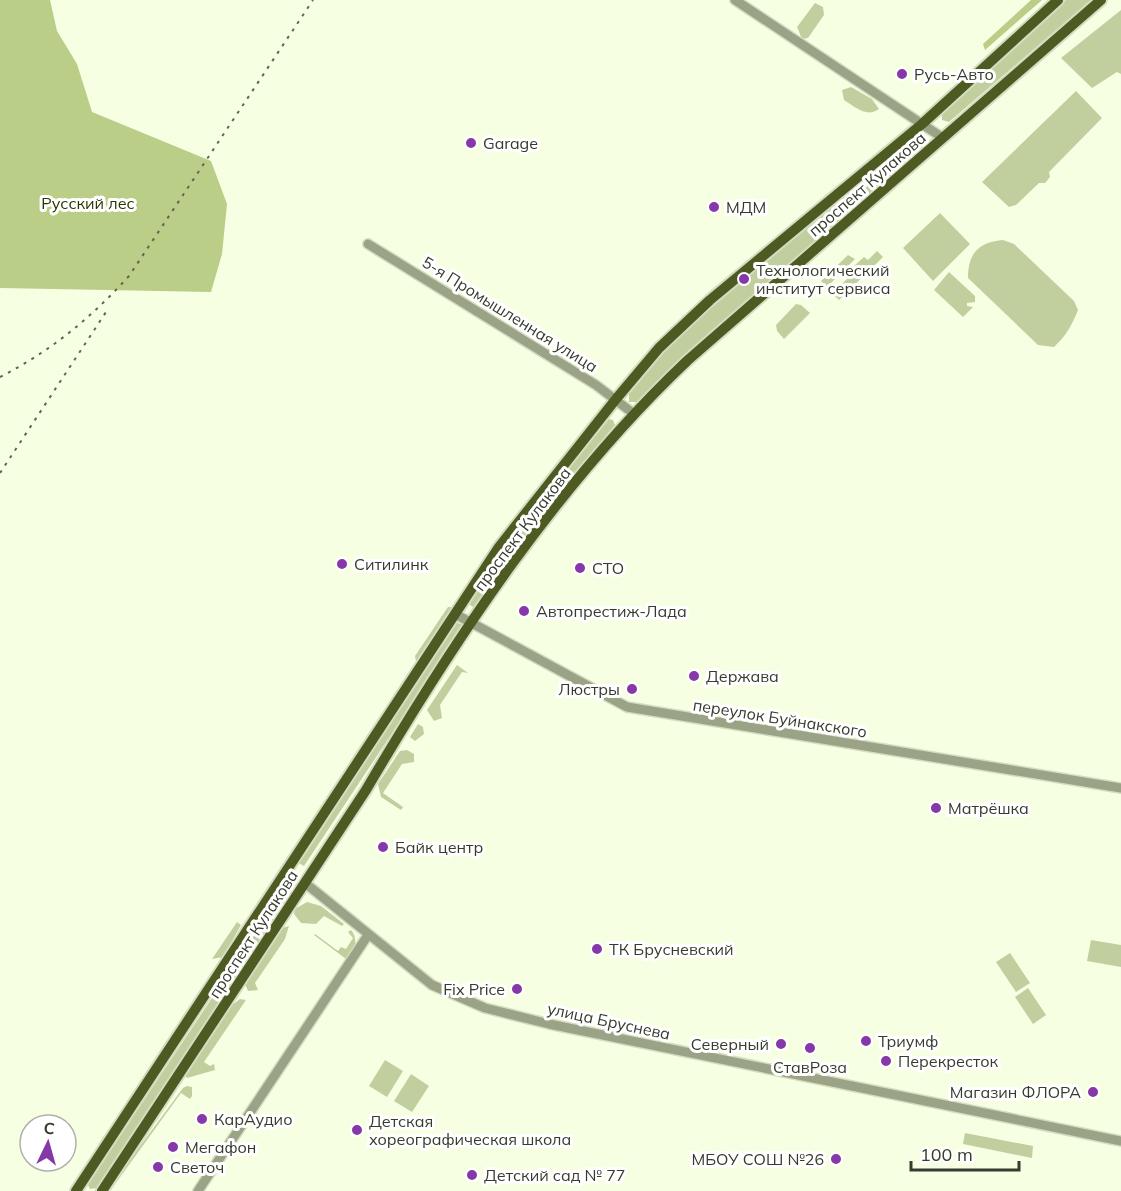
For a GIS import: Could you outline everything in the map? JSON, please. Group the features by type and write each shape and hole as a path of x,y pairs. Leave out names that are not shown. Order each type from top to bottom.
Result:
{"main road":[{"name":"проспект Кулакова","path":"76,1191 517,522 616,399 659,348 704,306 921,124 1058,0"},
{"name":"проспект Кулакова","path":"102,1191 305,883 471,625 560,502 634,414 696,353 1101,0"},
{"path":"288,871 305,883"}],"street":[{"path":"735,0 943,138"},
{"name":"5-я Промышленная улица","path":"368,243 616,399 634,414"},
{"name":"переулок Буйнакского","path":"455,614 471,625 494,633 627,707 1121,788"},
{"name":"улица Бруснева","path":"305,883 432,986 488,1009 549,1024 1121,1141"},
{"path":"198,1191 368,935"}],"green space":[{"name":"Русский лес","path":"0,0 50,0 57,31 77,64 92,112 211,161 227,204 222,254 211,292 0,288"},
{"path":"1031,0 1042,0 985,50 983,44"},
{"path":"1066,0 1091,0 949,122 942,120 942,112"},
{"path":"815,3 823,7 824,15 808,38 802,39 797,27"},
{"path":"1121,10 1121,74 1117,72 1092,88 1061,58"},
{"path":"851,87 872,99 879,109 866,112 844,100 842,90"},
{"path":"1076,91 1102,118 1049,172 1050,177 1045,183 1039,183 1016,205 1009,207 982,182"},
{"path":"919,135 925,141 922,148 711,331 637,402 629,402 629,393 695,321"},
{"path":"940,213 970,244 933,281 903,248"},
{"path":"1003,240 1014,244 1074,301 1078,310 1076,315 1054,347 1038,345 968,278 970,262 976,251 987,243"},
{"path":"877,251 883,257 839,300 832,293 858,269 854,266 864,257 868,260"},
{"path":"848,255 855,259 827,287 821,281"},
{"path":"949,272 975,296 975,302 967,303 967,306 973,307 963,317 934,290"},
{"path":"796,304 801,305 810,313 784,339 777,331 776,325"},
{"path":"609,419 613,420 615,425 571,477 479,605 473,607 470,605 471,599 510,540"},
{"path":"448,607 456,607 417,666 415,656"},
{"path":"457,623 461,624 461,629 304,866 297,862"},
{"path":"457,665 468,673 462,672 440,705 442,718 434,721 427,710"},
{"path":"418,724 423,727 424,734 415,741 410,737"},
{"path":"407,750 414,754 414,762 402,764 383,793 403,807 401,810 381,797 378,784 400,751"},
{"path":"286,887 292,889 291,894 97,1188 90,1189 88,1185 90,1181"},
{"path":"307,902 321,906 344,924 342,926 324,916 316,924 301,923 294,914 295,909"},
{"path":"237,922 241,925 223,957 212,959"},
{"path":"289,926 285,939 255,983 258,990 248,991 245,984 282,928"},
{"path":"351,930 355,937 355,945 352,953 346,959 314,935 338,951 341,947 346,949 353,938 348,932"},
{"path":"1091,940 1121,945 1121,967 1087,961"},
{"path":"1010,953 1030,983 1016,992 996,962"},
{"path":"1028,988 1046,1015 1033,1024 1015,997"},
{"path":"240,999 246,1000 204,1062 210,1066 214,1064 215,1070 187,1078 185,1075 227,1009"},
{"path":"385,1060 403,1071 387,1097 369,1086"},
{"path":"411,1074 429,1086 412,1112 394,1101"},
{"path":"192,1087 190,1099 181,1093 110,1191 109,1188 183,1088"},
{"path":"965,1133 1033,1146 1032,1158 963,1144"}],"railway":[{"path":"0,377 53,345 85,320 129,276 313,0"},
{"path":"0,473 108,309"}],"place":[{"name":"Русь-Авто","path":"902,74"},
{"name":"Garage","path":"471,143"},
{"name":"МДМ","path":"714,207"},
{"name":"Технологический институт сервиса","path":"744,279"},
{"name":"Ситилинк","path":"342,564"},
{"name":"СТО","path":"580,568"},
{"name":"Автопрестиж-Лада","path":"524,611"},
{"name":"Держава","path":"694,676"},
{"name":"Люстры","path":"632,689"},
{"name":"Матрёшка","path":"936,808"},
{"name":"Байк центр","path":"383,847"},
{"name":"ТК Брусневский","path":"597,949"},
{"name":"Fix Price","path":"517,989"},
{"name":"Триумф","path":"866,1041"},
{"name":"Северный","path":"781,1044"},
{"name":"СтавРоза","path":"810,1048"},
{"name":"Перекресток","path":"886,1061"},
{"name":"Магазин ФЛОРА","path":"1093,1092"},
{"name":"КарАудио","path":"202,1119"},
{"name":"Детская хореографическая школа","path":"357,1130"},
{"name":"Мегафон","path":"173,1147"},
{"name":"МБОУ СОШ №26","path":"836,1159"},
{"name":"Светоч","path":"158,1167"},
{"name":"Детский сад № 77","path":"472,1175"}]}
